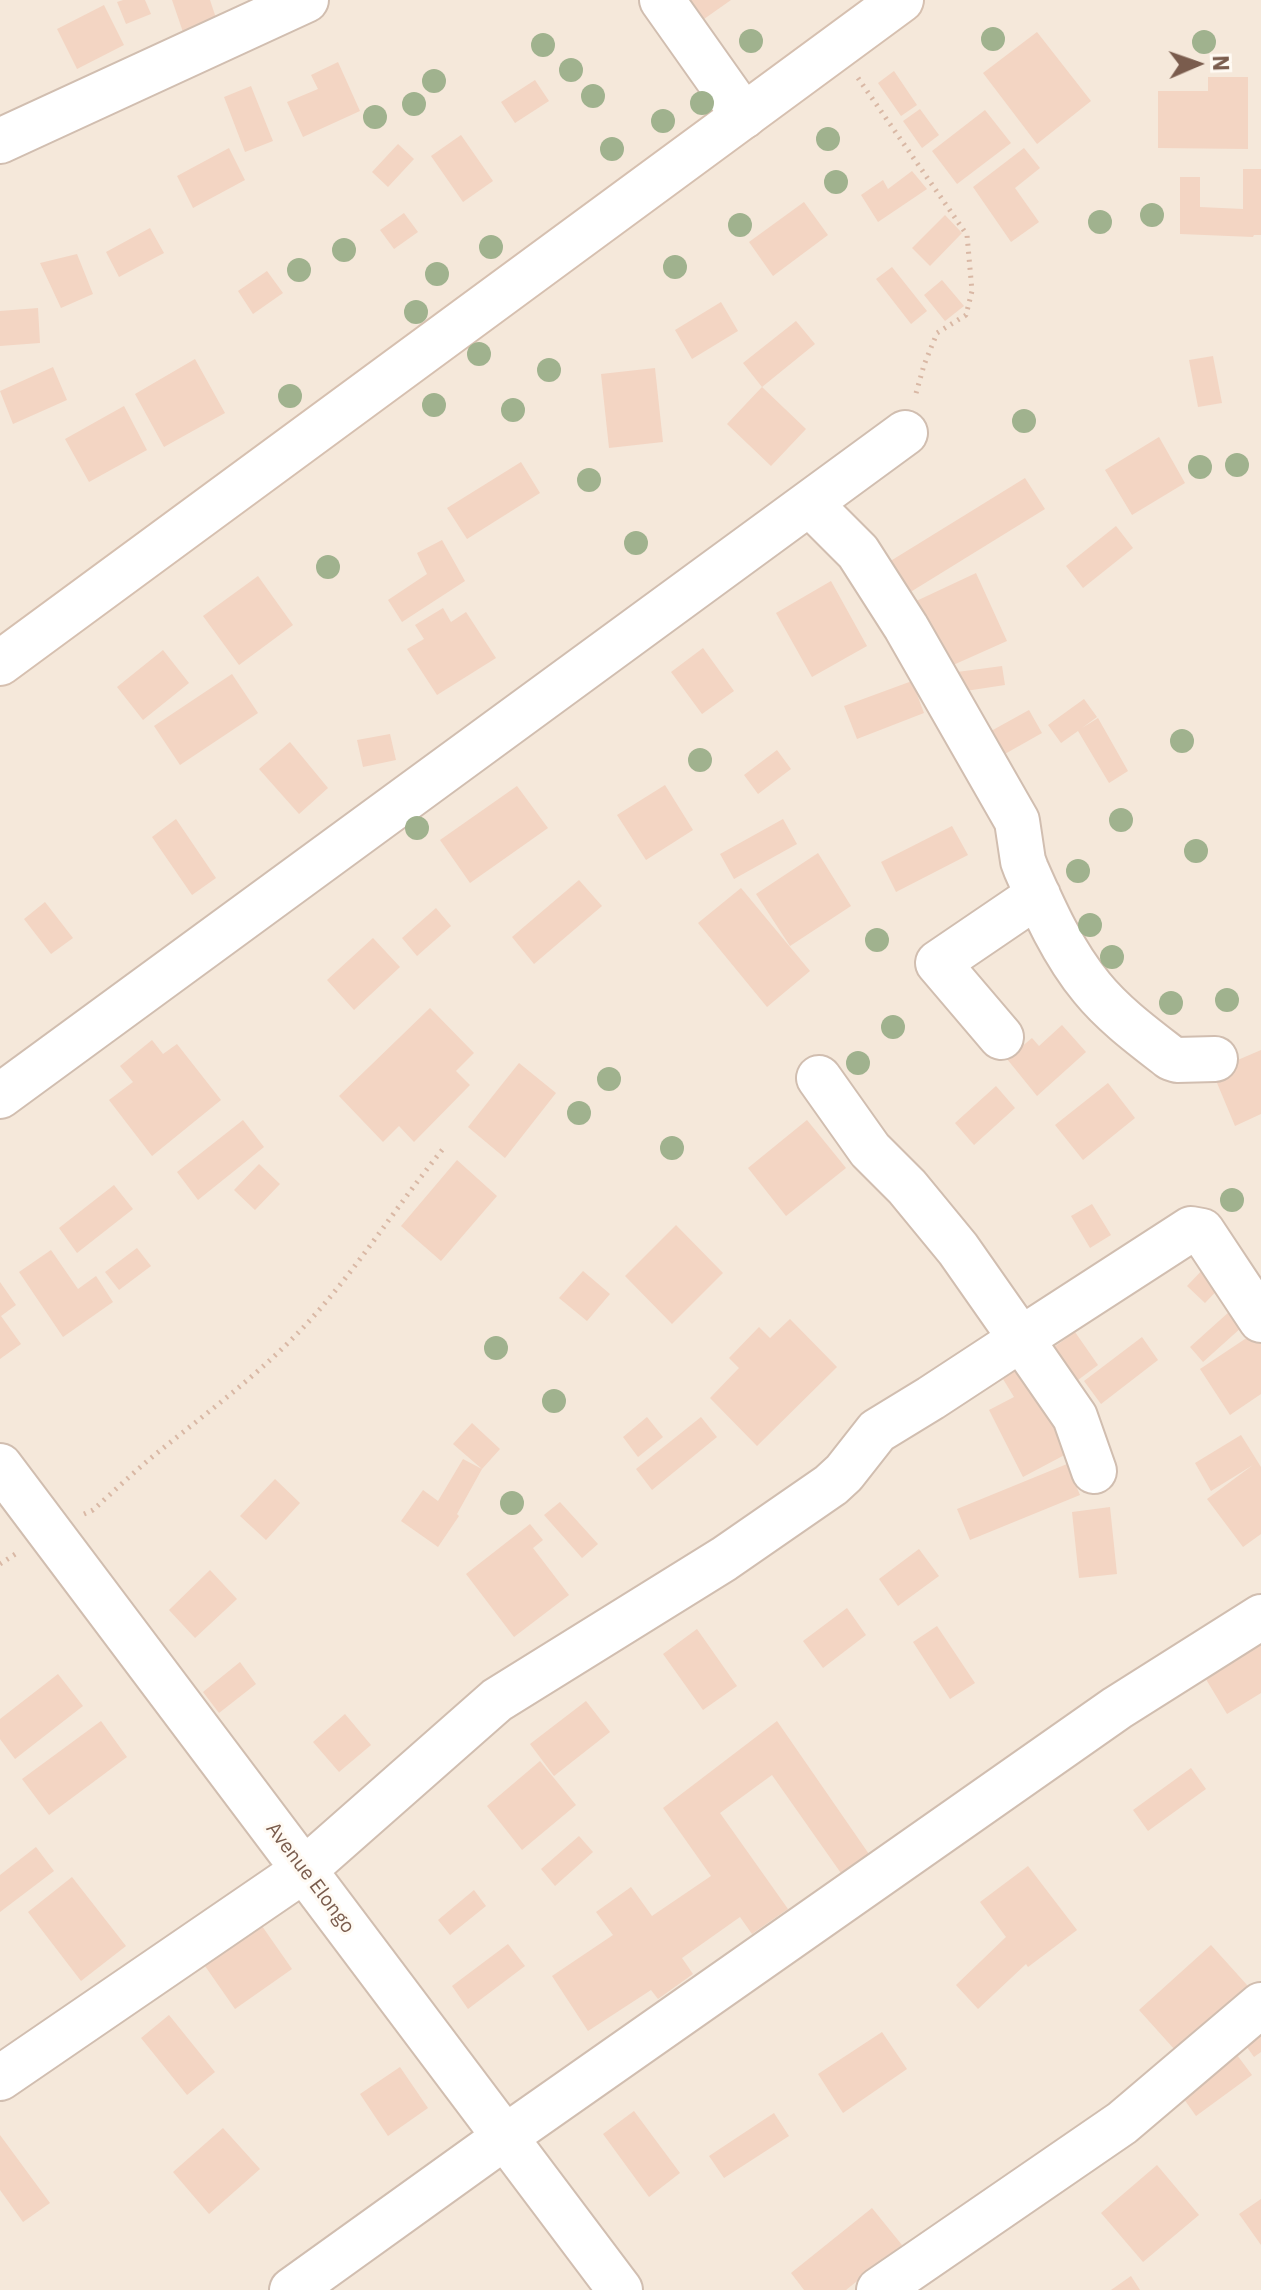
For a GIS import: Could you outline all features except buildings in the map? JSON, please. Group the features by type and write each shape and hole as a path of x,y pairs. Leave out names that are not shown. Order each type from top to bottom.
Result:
{"street":[{"path":"0,141 306,0"},
{"path":"662,0 744,116"},
{"path":"0,663 901,0"},
{"path":"0,1096 905,433"},
{"path":"810,504 858,552 906,627 1017,821 1023,861 1054,931 1092,988 1138,1033 1171,1058 1215,1059"},
{"path":"1001,1037 938,963 1038,895"},
{"path":"819,1078 870,1150 907,1187 958,1249 1021,1339 1075,1417 1094,1471"},
{"path":"0,2078 304,1870 497,1700 724,1559 831,1485 877,1431 1191,1229 1202,1231 1261,1320"},
{"name":"Avenue Elongo","path":"0,1466 620,2290"},
{"path":"292,2290 1117,1708 1261,1617"},
{"path":"879,2290 1122,2123 1261,2005"}],"path":[{"path":"837,47 967,235 972,291 966,315 937,333 924,365 905,433"},
{"path":"49,1532 93,1510 222,1402 296,1335 360,1261 411,1188 443,1149"}],"shaded area":[{"path":"0,0 1261,0 1261,2290 0,2290"}]}
